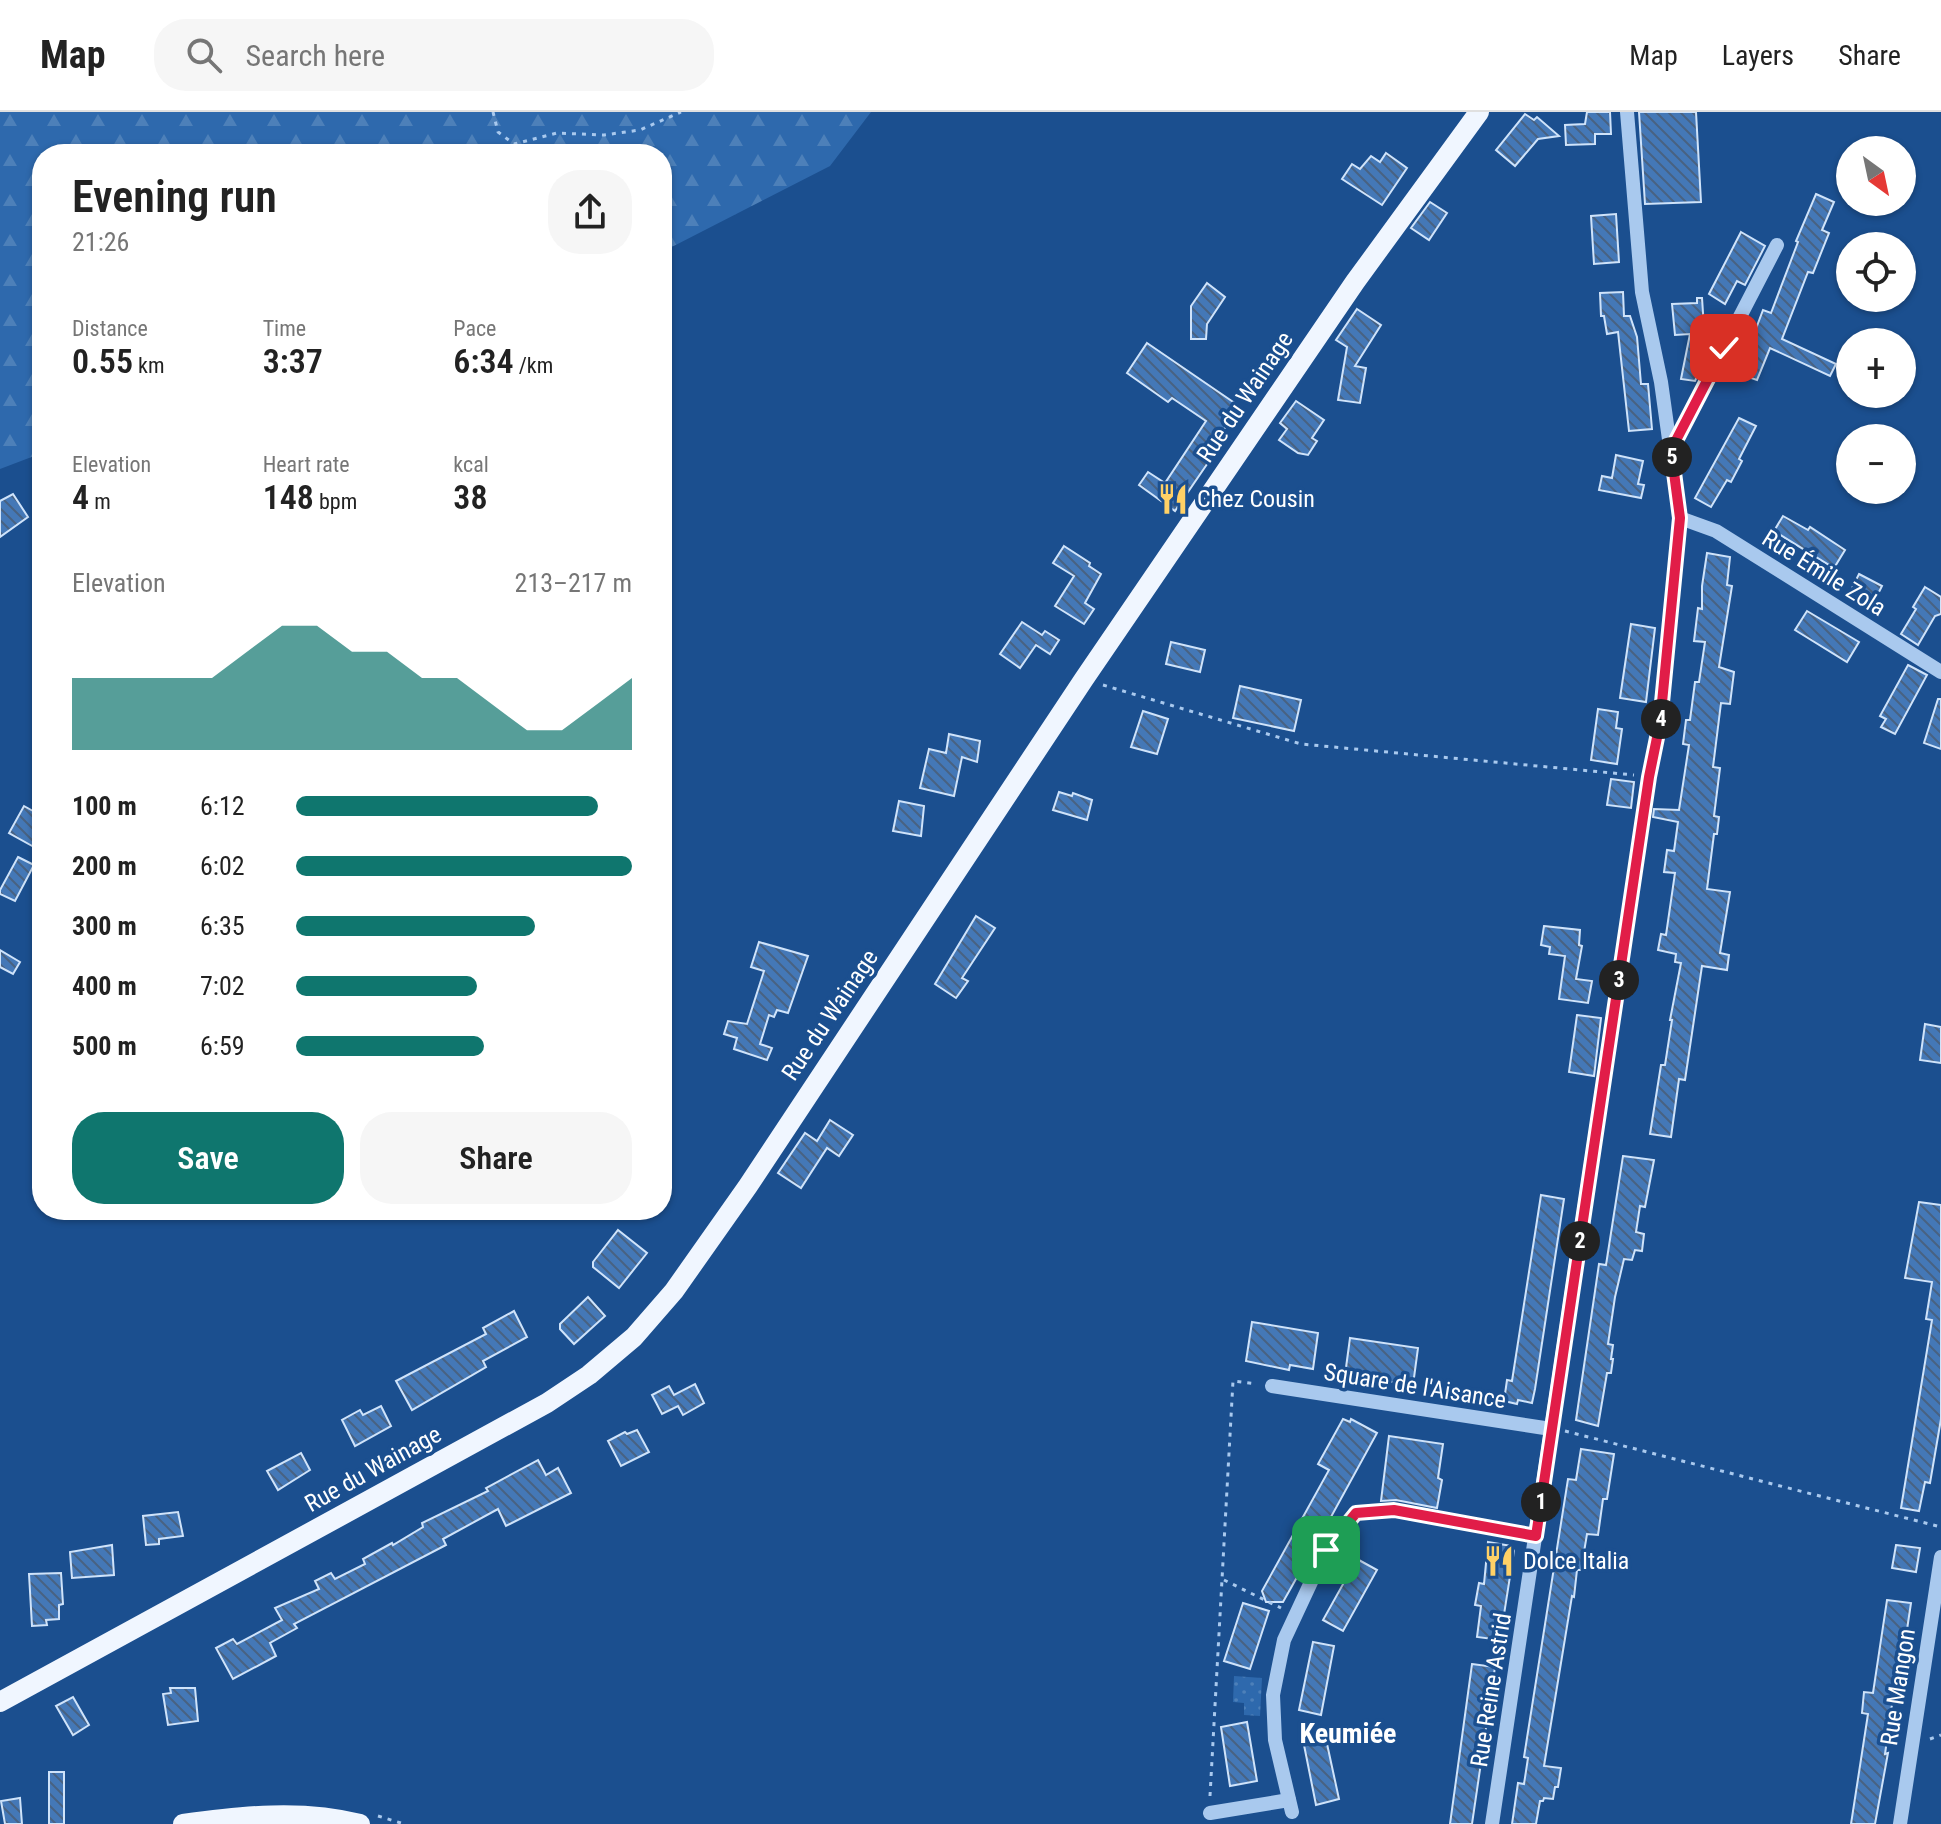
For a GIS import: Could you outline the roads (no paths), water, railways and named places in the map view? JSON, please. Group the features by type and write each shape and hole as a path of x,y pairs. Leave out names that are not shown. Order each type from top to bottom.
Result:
{"main road":[{"name":"Rue du Wainage","path":"0,1702 547,1403 589,1375 634,1337 674,1291 748,1186 1084,679 1355,282 1479,112"},
{"path":"183,1824 268,1815 309,1815 360,1824"}],"street":[{"name":"Rue Reine Astrid","path":"1492,1824 1536,1536 1558,1430 1649,777 1660,723 1680,518 1661,382 1642,292 1627,112"},
{"path":"1671,450 1777,245"},
{"name":"Rue Émile Zola","path":"1680,518 1716,531 1941,672"},
{"name":"Square de l'Aisance","path":"1272,1386 1558,1430"},
{"path":"1210,1813 1291,1806 1275,1740 1273,1695 1284,1640 1326,1550 1356,1513 1394,1510 1536,1536"},
{"name":"Rue Mangon","path":"1900,1824 1941,1557"},
{"path":"1924,1658 1941,1660"}],"place":[{"name":"Chez Cousin","path":"1173,499"},
{"name":"Dolce Italia","path":"1499,1561"}],"district":[{"name":"Keumiée","path":"1348,1733"}]}
